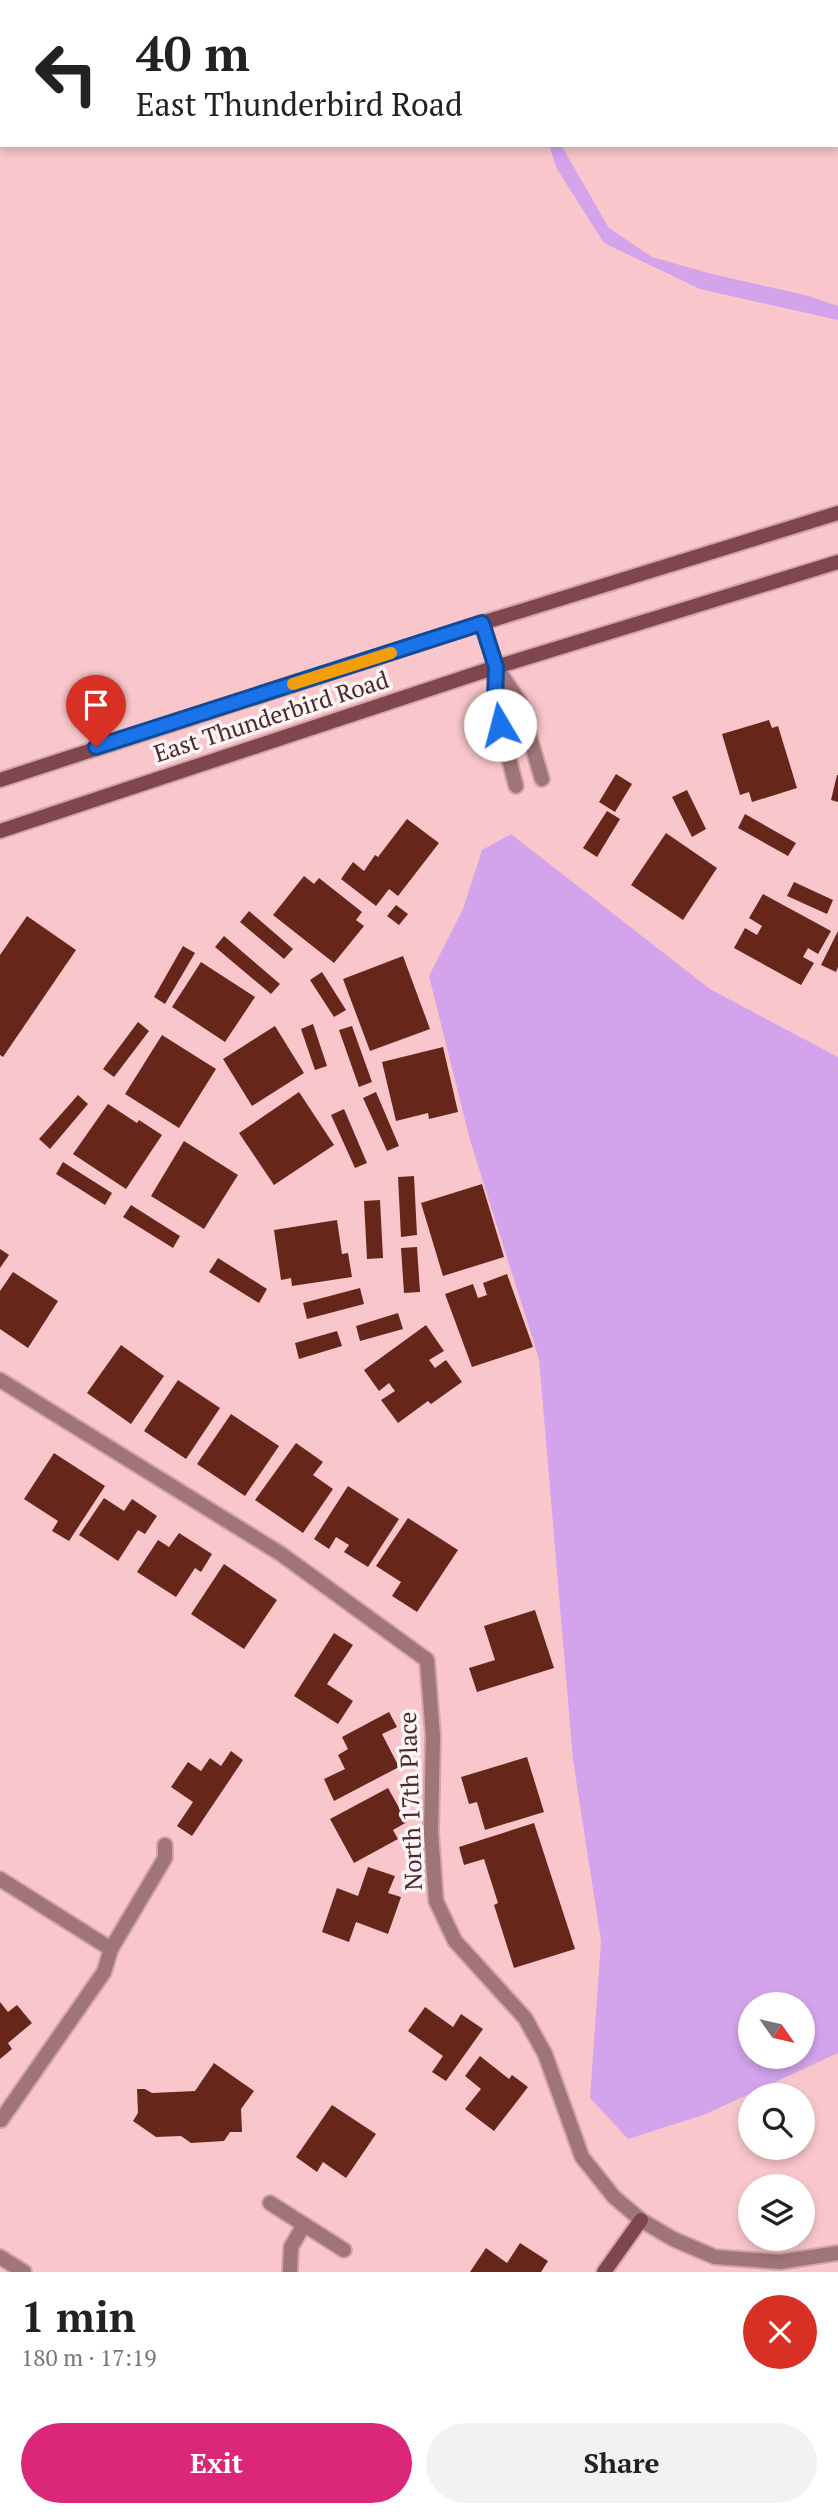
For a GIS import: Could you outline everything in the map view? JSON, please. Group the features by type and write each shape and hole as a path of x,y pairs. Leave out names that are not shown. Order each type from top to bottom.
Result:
{"main road":[{"name":"East Thunderbird Road","path":"0,780 482,623 838,513"},
{"name":"East Thunderbird Road","path":"0,831 496,667 838,562"},
{"path":"604,2272 640,2220"}],"street":[{"path":"482,623 496,667 519,701 542,779"},
{"path":"496,667 495,705 516,786"},
{"name":"North 17th Place","path":"0,1380 281,1554 426,1660 433,1736 430,1832 436,1901 455,1941 525,2018 545,2054 582,2157 614,2197 640,2220 673,2239 715,2257 780,2262 838,2253"},
{"path":"1,2120 104,1972 111,1949 165,1858 165,1845"},
{"path":"0,1879 111,1949"},
{"path":"270,2203 344,2250"},
{"path":"289,2272 291,2247 304,2225"},
{"path":"0,2257 24,2272"}],"shaded area":[{"path":"550,147 562,147 609,228 652,257 805,295 838,306 838,320 700,289 604,243 557,169"},
{"path":"511,834 710,989 838,1057 838,2053 816,2063 816,1992 738,1992 738,2069 803,2069 773,2083 738,2083 738,2099 706,2114 628,2139 590,2098 601,1941 573,1760 539,1359 470,1140 429,976 463,909 482,850"}],"building":[{"path":"769,720 772,728 778,726 797,788 752,802 749,792 740,795 722,734"},
{"path":"616,774 632,784 615,812 599,802"},
{"path":"838,775 838,802 831,800"},
{"path":"687,790 706,829 692,837 672,797"},
{"path":"607,811 620,819 597,857 583,848"},
{"path":"745,814 796,843 788,856 738,828"},
{"path":"407,819 439,843 398,896 389,889 376,906 341,879 353,862 364,871"},
{"path":"666,833 717,868 683,920 631,885"},
{"path":"304,876 314,884 319,878 362,912 356,920 364,926 334,963 273,915"},
{"path":"794,882 833,900 827,914 787,896"},
{"path":"763,894 831,931 818,954 808,948 803,957 814,963 801,985 734,948 745,928 757,935 762,926 749,918"},
{"path":"396,905 408,914 399,925 387,916"},
{"path":"249,911 293,949 284,959 240,922"},
{"path":"27,916 76,950 3,1057 0,1055 0,955"},
{"path":"838,931 838,967 836,972 821,965"},
{"path":"224,936 280,984 271,994 215,947"},
{"path":"183,946 195,953 165,1004 154,997"},
{"path":"403,956 430,1029 370,1051 343,979"},
{"path":"201,962 255,997 225,1042 172,1007"},
{"path":"322,972 346,1010 334,1017 310,980"},
{"path":"138,1022 149,1031 114,1077 103,1069"},
{"path":"313,1024 327,1066 315,1070 301,1029"},
{"path":"275,1026 304,1073 252,1106 223,1059"},
{"path":"352,1026 372,1082 359,1087 339,1030"},
{"path":"162,1035 216,1069 179,1128 125,1094"},
{"path":"443,1047 458,1112 429,1119 428,1113 396,1121 382,1062"},
{"path":"299,1092 334,1145 274,1185 239,1133"},
{"path":"376,1092 399,1146 387,1151 363,1098"},
{"path":"78,1095 88,1104 50,1149 39,1139"},
{"path":"108,1104 162,1135 126,1189 73,1154"},
{"path":"344,1109 367,1163 355,1168 331,1115"},
{"path":"184,1141 238,1175 204,1229 151,1196"},
{"path":"63,1162 112,1193 105,1205 56,1174"},
{"path":"414,1176 417,1235 401,1237 398,1177"},
{"path":"482,1184 504,1257 443,1276 421,1203"},
{"path":"380,1200 383,1258 367,1259 364,1201"},
{"path":"131,1205 180,1236 173,1248 123,1217"},
{"path":"337,1220 342,1254 348,1253 352,1277 292,1286 291,1278 281,1280 274,1230"},
{"path":"417,1247 420,1292 404,1293 401,1248"},
{"path":"0,1249 9,1255 0,1268"},
{"path":"218,1258 267,1289 259,1303 209,1272"},
{"path":"13,1272 58,1301 28,1348 0,1329 0,1291"},
{"path":"507,1274 533,1347 472,1367 445,1294 473,1284 478,1298 487,1295 483,1283"},
{"path":"360,1288 364,1304 307,1319 303,1303"},
{"path":"398,1313 403,1329 360,1341 356,1326"},
{"path":"426,1325 444,1351 429,1360 435,1368 446,1360 462,1382 431,1404 428,1401 398,1423 381,1400 395,1391 389,1383 379,1391 364,1370"},
{"path":"337,1331 342,1346 299,1359 295,1343"},
{"path":"121,1345 164,1376 131,1424 87,1393"},
{"path":"178,1380 220,1408 186,1459 144,1431"},
{"path":"231,1414 279,1446 245,1496 197,1464"},
{"path":"296,1443 323,1462 313,1475 333,1489 303,1533 255,1500"},
{"path":"54,1453 105,1486 69,1541 52,1531 58,1521 24,1499"},
{"path":"348,1486 399,1519 368,1567 344,1552 349,1545 336,1537 329,1549 314,1539"},
{"path":"104,1498 124,1511 132,1499 157,1516 145,1534 138,1530 118,1561 79,1535"},
{"path":"408,1518 458,1550 417,1612 392,1596 401,1582 376,1566"},
{"path":"179,1533 212,1554 201,1572 195,1568 176,1597 137,1572 158,1540 169,1547"},
{"path":"224,1564 277,1600 244,1649 191,1614"},
{"path":"535,1610 554,1668 477,1692 469,1668 495,1660 484,1626"},
{"path":"334,1633 353,1645 327,1684 353,1701 338,1724 294,1696"},
{"path":"389,1712 397,1727 382,1734 399,1767 334,1801 324,1779 345,1769 338,1755 348,1749 342,1737"},
{"path":"231,1751 243,1760 192,1836 177,1826 193,1802 171,1787 188,1762 201,1771 210,1758 221,1766"},
{"path":"527,1757 544,1812 485,1830 477,1802 469,1804 461,1777"},
{"path":"388,1788 407,1822 393,1830 398,1839 354,1863 330,1819"},
{"path":"534,1823 575,1949 514,1968 494,1905 498,1903 484,1859 464,1865 459,1847"},
{"path":"368,1867 395,1876 388,1893 401,1897 388,1934 356,1922 349,1942 322,1932 337,1888 358,1896"},
{"path":"0,2002 8,2012 17,2005 32,2023 8,2043 12,2049 0,2059"},
{"path":"425,2007 453,2027 461,2014 483,2029 446,2081 432,2072 443,2056 408,2031"},
{"path":"480,2056 509,2079 512,2075 528,2087 494,2131 465,2109 481,2089 465,2076"},
{"path":"214,2063 254,2091 241,2109 242,2132 230,2132 224,2141 191,2143 181,2136 156,2137 133,2121 138,2113 137,2089 152,2093 195,2091"},
{"path":"332,2105 376,2134 346,2178 323,2162 317,2172 296,2157"},
{"path":"520,2243 548,2261 541,2272 470,2272 486,2248 507,2263"}],"slow traffic":[{"path":"293,684 391,653"}],"route":[{"path":"96,747 482,623 496,667 495,705 500,725"}]}
